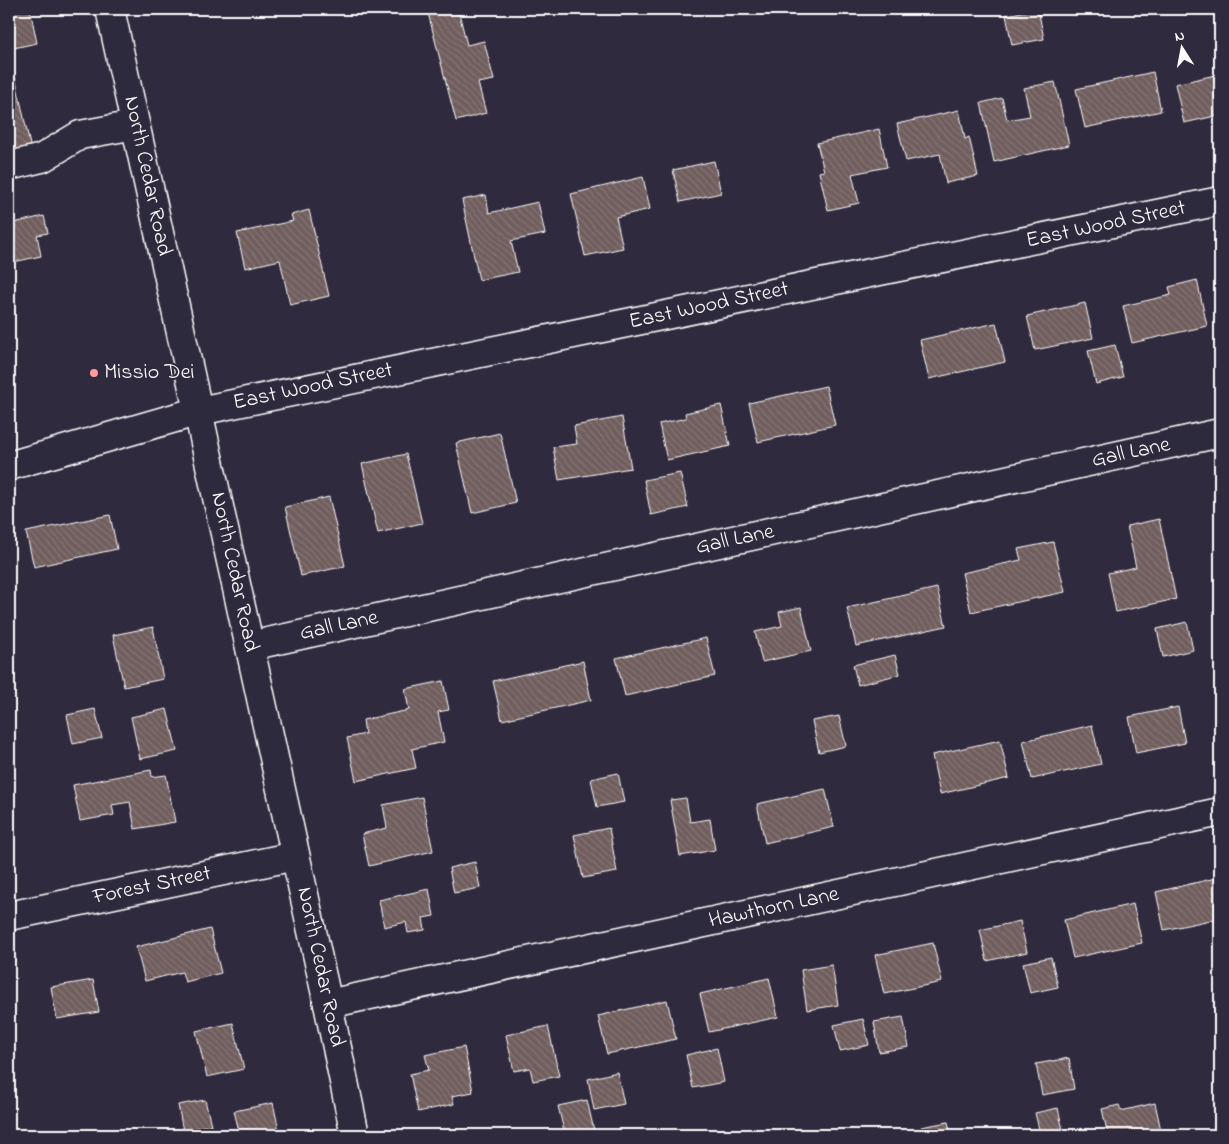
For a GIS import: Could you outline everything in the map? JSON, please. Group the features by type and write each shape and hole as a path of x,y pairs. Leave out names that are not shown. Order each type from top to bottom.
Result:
{"street":[{"name":"North Cedar Road","path":"110,9 296,856 355,1135"},
{"path":"9,166 42,158 80,135 135,125"},
{"name":"East Wood Street","path":"9,466 198,411 1220,201"},
{"name":"Gall Lane","path":"250,646 1220,433"},
{"name":"Hawthorn Lane","path":"328,1004 1220,812"},
{"name":"Forest Street","path":"9,916 296,856"}],"building":[{"path":"9,9 30,9 37,43 9,49"},
{"path":"427,9 458,9 467,45 484,41 494,80 478,83 486,113 456,121"},
{"path":"1038,9 1044,39 1012,45 1006,15"},
{"path":"1153,72 1161,111 1085,128 1076,89"},
{"path":"1220,74 1220,115 1184,123 1175,84"},
{"path":"15,77 32,154 9,158 9,79"},
{"path":"1055,82 1069,145 994,162 981,103 1002,98 1007,120 1030,116 1024,88"},
{"path":"959,110 965,139 969,137 978,176 946,183 940,154 906,161 897,124"},
{"path":"879,129 887,167 852,174 859,203 828,210 819,172 824,171 817,143"},
{"path":"714,161 721,193 680,202 673,170"},
{"path":"643,177 650,209 616,217 623,248 585,256 571,194"},
{"path":"486,195 489,213 538,202 545,234 511,241 518,272 479,280 462,200"},
{"path":"309,210 329,296 290,305 280,260 245,268 237,233 293,221 291,215"},
{"path":"44,216 48,233 37,235 41,256 9,263 9,224"},
{"path":"1197,280 1207,326 1132,343 1123,306 1171,295 1169,287"},
{"path":"1085,303 1093,338 1035,350 1027,316"},
{"path":"996,323 1005,362 929,379 920,340"},
{"path":"1115,345 1123,377 1096,384 1088,351"},
{"path":"826,386 835,425 758,442 749,403"},
{"path":"721,405 730,446 667,460 659,424 686,418 685,413"},
{"path":"622,417 631,468 559,480 553,447 577,444 574,426"},
{"path":"500,433 516,503 472,513 456,443"},
{"path":"406,454 422,523 378,533 362,464"},
{"path":"680,473 688,507 651,515 644,480"},
{"path":"329,497 345,566 301,576 285,507"},
{"path":"110,515 117,549 34,567 26,532"},
{"path":"1159,519 1176,599 1116,612 1108,573 1136,567 1127,526"},
{"path":"1053,542 1065,592 971,612 962,573 1021,560 1018,549"},
{"path":"937,588 946,626 856,646 847,608"},
{"path":"801,607 811,651 762,662 755,632 782,626 779,612"},
{"path":"1187,622 1193,650 1163,657 1157,629"},
{"path":"153,627 163,679 124,687 113,635"},
{"path":"706,638 715,676 625,696 616,658"},
{"path":"895,655 900,674 858,685 853,665"},
{"path":"583,661 591,700 502,720 493,681"},
{"path":"443,681 449,710 438,712 444,742 412,749 416,768 356,781 347,738 365,734 363,720 409,710 405,689"},
{"path":"1178,707 1185,743 1136,753 1129,717"},
{"path":"95,709 102,738 73,744 67,715"},
{"path":"167,709 177,751 140,759 131,717"},
{"path":"839,716 846,746 819,752 812,721"},
{"path":"1092,725 1101,764 1032,779 1023,741"},
{"path":"1000,740 1009,778 940,794 932,755"},
{"path":"151,770 152,777 166,775 175,822 135,829 130,802 112,805 114,815 80,821 73,785"},
{"path":"618,773 624,802 597,807 591,779"},
{"path":"825,789 834,827 765,843 757,804"},
{"path":"422,797 433,851 369,866 362,834 387,828 383,805"},
{"path":"686,798 690,822 710,819 715,850 680,856 670,800"},
{"path":"609,828 617,872 583,878 574,835"},
{"path":"475,862 480,888 454,893 449,868"},
{"path":"1220,877 1220,918 1164,930 1156,892"},
{"path":"429,889 434,916 423,918 425,930 408,933 406,922 384,927 379,900"},
{"path":"1133,904 1142,943 1073,958 1064,920"},
{"path":"1020,921 1027,952 987,961 980,930"},
{"path":"210,929 221,973 185,982 182,972 145,981 136,947"},
{"path":"933,943 942,982 884,994 875,955"},
{"path":"1051,957 1058,987 1030,993 1023,963"},
{"path":"832,965 838,1005 807,1010 801,970"},
{"path":"769,978 778,1017 709,1032 700,994"},
{"path":"93,980 99,1012 57,1019 51,987"},
{"path":"667,1000 676,1039 607,1054 598,1016"},
{"path":"903,1017 909,1047 879,1052 874,1022"},
{"path":"863,1019 869,1045 840,1051 834,1025"},
{"path":"233,1023 244,1069 207,1077 196,1031"},
{"path":"548,1026 559,1076 533,1081 530,1068 514,1071 506,1035"},
{"path":"464,1047 473,1092 452,1096 454,1104 418,1112 410,1074 429,1070 425,1055"},
{"path":"717,1048 724,1082 693,1088 686,1055"},
{"path":"1069,1058 1074,1089 1042,1095 1036,1064"},
{"path":"617,1072 624,1104 594,1110 588,1079"},
{"path":"205,1100 211,1125 183,1131 178,1105"},
{"path":"587,1100 595,1135 565,1135 558,1106"},
{"path":"273,1103 280,1135 249,1135 247,1129 239,1131 234,1111"},
{"path":"1155,1103 1162,1135 1108,1135 1102,1109 1119,1105 1121,1111"},
{"path":"1058,1108 1064,1135 1029,1135 1040,1133 1035,1113"},
{"path":"948,1122 951,1135 923,1135 921,1127"}],"place":[{"name":"Missio Dei","path":"94,373"}]}
